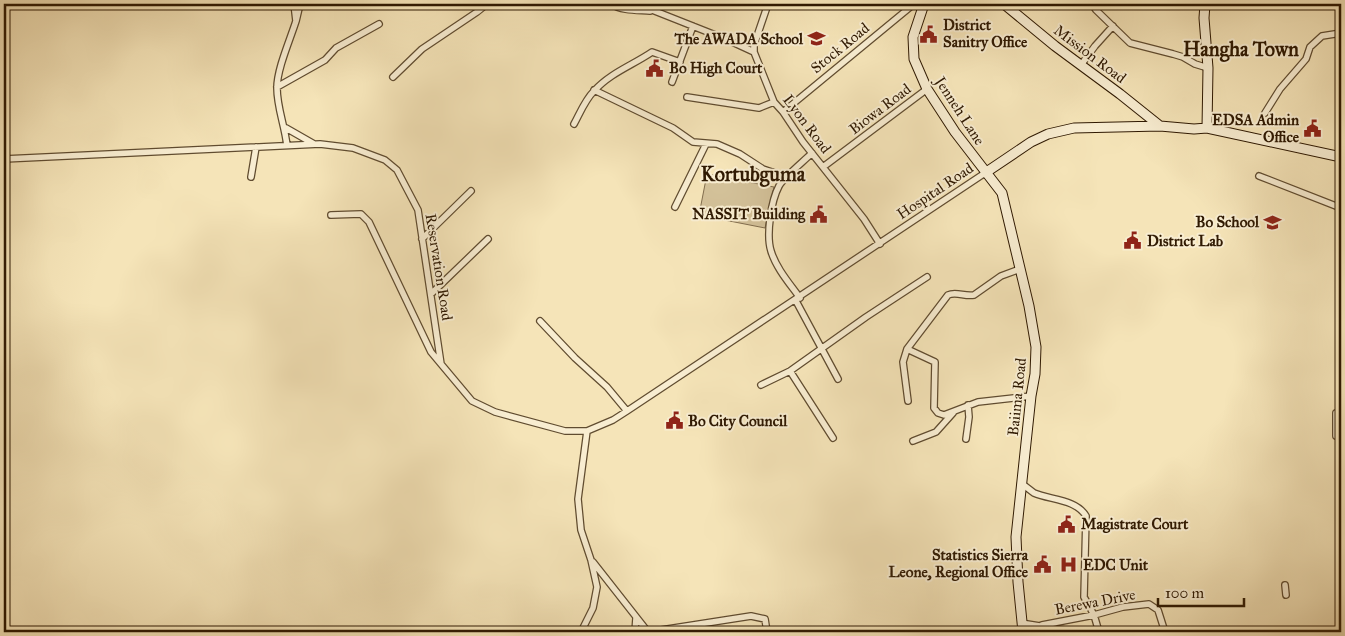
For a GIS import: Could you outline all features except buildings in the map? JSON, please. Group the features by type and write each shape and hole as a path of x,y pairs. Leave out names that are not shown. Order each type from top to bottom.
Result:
{"street":[{"path":"115,4 137,6 170,4"},
{"path":"294,4 296,21"},
{"path":"287,146 286,128 280,117 277,87 300,4"},
{"path":"394,77 422,49 487,4"},
{"path":"612,4 630,9 657,12"},
{"path":"637,4 754,52 754,45 768,4"},
{"name":"Stock Road","path":"783,112 914,4"},
{"name":"Jenneh Lane","path":"924,4 912,46 914,59 927,89 985,173"},
{"name":"Mission Road","path":"1004,4 1055,46 1160,126"},
{"path":"1092,4 1130,43 1183,57 1195,64 1208,68"},
{"path":"1205,4 1204,18 1208,68 1207,128"},
{"path":"277,87 325,60 336,48 379,24"},
{"path":"672,82 693,26"},
{"path":"1081,65 1113,26"},
{"path":"1265,113 1280,89 1306,59 1310,47 1322,36 1341,33"},
{"path":"574,124 594,90 616,72 636,63 652,52 680,62"},
{"name":"Lyon Road","path":"754,52 774,102 864,219 880,244"},
{"name":"Biowa Road","path":"823,167 927,89"},
{"path":"594,90 673,128 693,142 717,144 740,154 763,169 787,177"},
{"path":"687,97 760,108 774,102"},
{"name":"Hospital Road","path":"587,431 613,420 627,411 798,299 1031,142 1048,134 1074,128 1160,126 1207,128 1341,157"},
{"path":"286,128 314,144"},
{"name":"Reservation Road","path":"4,159 314,144 352,148 386,160 397,170 418,210 441,364"},
{"path":"675,207 706,144"},
{"path":"251,177 256,147"},
{"path":"812,153 779,185 772,208 769,232 771,251 798,299 838,379"},
{"name":"Baiima Road","path":"985,173 994,181 1002,193 1030,306 1036,347 1035,374 1016,537 1023,632"},
{"path":"1259,176 1341,208"},
{"path":"422,239 471,191"},
{"path":"331,215 361,214 368,222 431,352 472,401 495,412 565,431 587,431 578,493 581,530 591,560 597,587 593,608 581,632"},
{"path":"431,294 488,239"},
{"path":"908,401 903,362 907,349 948,295 952,293 974,295 1001,276 1020,269"},
{"path":"761,385 790,371 866,317 927,277"},
{"path":"540,320 575,358 607,387 627,411"},
{"path":"907,349 935,362 934,408 938,413 944,415 953,413 978,402 1031,396"},
{"path":"790,371 833,438"},
{"path":"966,439 969,417 968,405"},
{"path":"913,441 936,432 953,413"},
{"path":"1336,413 1336,436"},
{"path":"1021,483 1034,493 1082,510 1086,516 1084,597 1094,615 1099,632"},
{"path":"591,560 648,632"},
{"path":"1285,585 1286,595"},
{"name":"Berewa Drive","path":"1042,625 1094,615 1123,607 1149,604 1158,610 1165,632"},
{"path":"655,632 751,616 765,618 767,632"},
{"path":"635,632 636,618"},
{"path":"1021,623 1077,632"}],"shaded area":[{"path":"707,174 774,187 765,228 699,215"}],"place":[{"name":"District Sanitry Office","path":"929,34"},
{"name":"The AWADA School","path":"817,39"},
{"name":"Bo High Court","path":"655,68"},
{"name":"EDSA Admin Office","path":"1313,129"},
{"name":"NASSIT Building","path":"819,214"},
{"name":"Bo School","path":"1273,222"},
{"name":"District Lab","path":"1133,241"},
{"name":"Bo City Council","path":"674,421"},
{"name":"Magistrate Court","path":"1067,524"},
{"name":"Statistics Sierra Leone, Regional Office","path":"1042,564"},
{"name":"EDC Unit","path":"1069,565"}],"district":[{"name":"Hangha Town","path":"1241,49"},
{"name":"Kortubguma","path":"753,174"}]}
